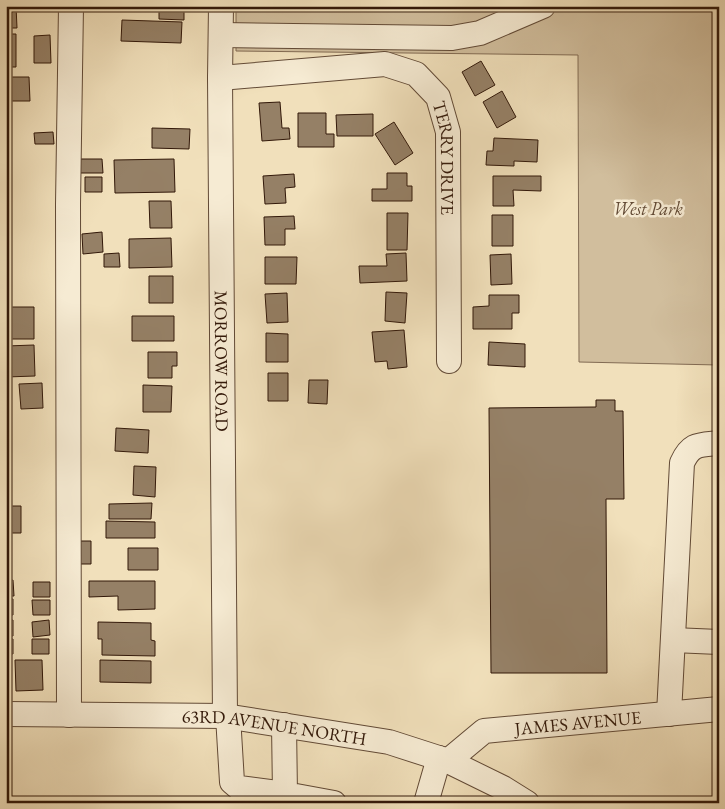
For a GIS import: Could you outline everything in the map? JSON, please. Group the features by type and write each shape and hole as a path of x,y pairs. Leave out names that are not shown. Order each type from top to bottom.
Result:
{"street":[{"path":"69,715 68,204 71,6"},
{"name":"MORROW ROAD","path":"221,6 220,78 227,716 232,782 239,788 334,803"},
{"path":"221,36 452,38 480,33 543,6"},
{"name":"TERRY DRIVE","path":"220,78 385,64 416,74 438,97 448,132 449,360"},
{"path":"669,714 682,462 686,453 695,445 719,444"},
{"path":"673,640 719,642"},
{"name":"JAMES AVENUE","path":"444,760 484,732 719,709"},
{"name":"63RD AVENUE NORTH","path":"6,714 227,716 389,742 444,760 503,788 527,803"},
{"path":"284,725 285,794"},
{"path":"426,803 444,760"}],"green space":[{"name":"West Park","path":"236,6 719,6 719,365 579,362 578,55 236,51"}],"building":[{"path":"6,6 16,6 17,28 6,28"},
{"path":"159,6 184,6 184,20 159,19"},
{"path":"122,20 182,22 181,43 121,41"},
{"path":"6,34 16,34 16,67 6,67"},
{"path":"50,35 51,63 34,63 34,36"},
{"path":"481,61 495,85 475,96 462,72"},
{"path":"6,77 29,77 30,101 6,101"},
{"path":"502,91 516,117 497,128 483,102"},
{"path":"280,102 282,128 289,128 290,139 262,141 259,103"},
{"path":"298,113 326,113 326,134 334,134 334,147 298,147"},
{"path":"373,114 373,136 337,136 336,115"},
{"path":"394,122 413,153 395,165 375,134"},
{"path":"152,128 190,129 189,149 152,148"},
{"path":"53,132 54,144 35,144 34,133"},
{"path":"494,138 538,140 537,162 514,161 514,166 486,165 487,151 493,151"},
{"path":"80,159 102,159 103,173 80,173"},
{"path":"174,159 175,192 115,193 114,160"},
{"path":"387,173 407,173 407,186 412,186 412,201 372,201 372,189 387,189"},
{"path":"294,174 295,187 285,188 286,203 265,204 263,176"},
{"path":"493,176 541,176 541,191 513,190 514,206 493,206"},
{"path":"85,177 102,177 102,192 85,192"},
{"path":"149,201 171,201 172,228 150,228"},
{"path":"387,213 408,213 407,250 387,250"},
{"path":"492,215 513,215 513,246 492,246"},
{"path":"294,216 295,229 285,229 285,245 265,245 264,217"},
{"path":"102,232 103,252 83,254 82,234"},
{"path":"171,238 172,267 129,268 129,239"},
{"path":"119,253 120,267 104,267 104,254"},
{"path":"406,253 407,281 360,283 359,266 387,266 386,254"},
{"path":"511,254 512,284 491,285 490,255"},
{"path":"265,257 297,257 296,284 265,284"},
{"path":"149,276 173,276 173,303 149,303"},
{"path":"386,292 407,293 405,323 385,321"},
{"path":"287,293 288,322 267,323 265,294"},
{"path":"489,295 519,295 519,313 512,313 512,329 473,329 473,307 489,306"},
{"path":"6,307 34,307 34,339 6,339"},
{"path":"132,316 174,316 174,341 132,341"},
{"path":"404,330 407,367 388,369 387,361 375,362 372,332"},
{"path":"266,333 288,334 288,362 266,362"},
{"path":"489,342 525,344 525,367 488,365"},
{"path":"34,345 35,376 6,377 6,346"},
{"path":"148,352 177,352 177,366 172,366 172,378 148,378"},
{"path":"268,373 288,373 288,401 268,401"},
{"path":"309,380 328,380 327,404 308,403"},
{"path":"42,383 43,408 21,409 19,384"},
{"path":"143,385 172,386 171,412 143,412"},
{"path":"596,400 615,400 615,411 623,411 624,499 606,499 607,673 491,673 489,408 596,407"},
{"path":"116,428 149,430 148,453 115,451"},
{"path":"6,433 10,433 11,454 6,454"},
{"path":"134,466 156,467 155,497 133,495"},
{"path":"6,472 9,472 10,486 6,486"},
{"path":"152,503 151,519 109,519 109,504"},
{"path":"6,506 21,506 21,533 6,533"},
{"path":"106,521 155,522 155,538 106,538"},
{"path":"78,541 91,541 91,564 78,564"},
{"path":"128,548 158,548 158,570 128,570"},
{"path":"13,580 14,596 6,596 6,581"},
{"path":"89,581 155,581 155,609 118,610 118,596 89,597"},
{"path":"33,582 50,582 50,597 33,597"},
{"path":"6,599 13,599 13,615 6,615"},
{"path":"32,600 50,600 50,615 33,615"},
{"path":"6,620 13,620 13,636 6,636"},
{"path":"49,620 50,635 33,637 32,622"},
{"path":"98,622 151,623 151,640 155,641 155,656 102,655 102,639 98,639"},
{"path":"6,639 13,639 13,654 6,654"},
{"path":"32,639 49,639 49,654 32,654"},
{"path":"15,660 42,660 43,690 16,691"},
{"path":"100,660 151,661 151,683 100,682"}]}
